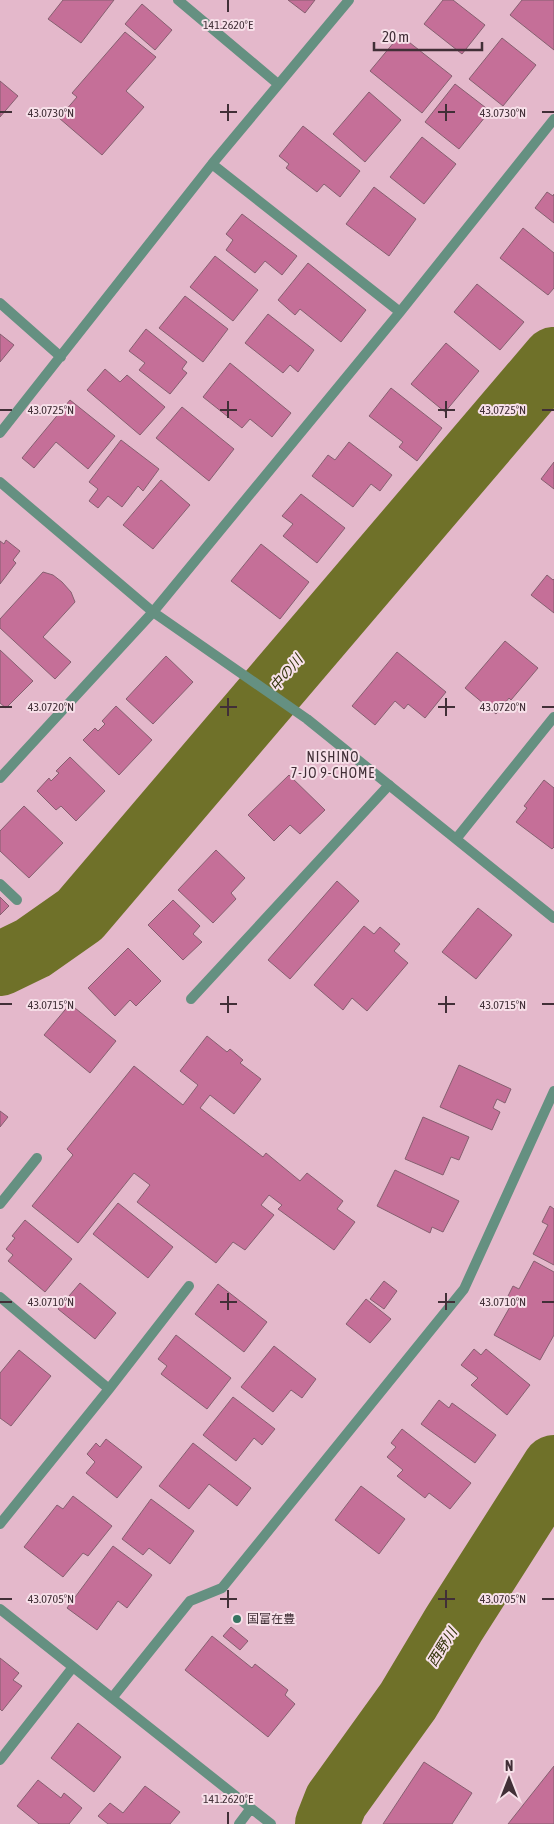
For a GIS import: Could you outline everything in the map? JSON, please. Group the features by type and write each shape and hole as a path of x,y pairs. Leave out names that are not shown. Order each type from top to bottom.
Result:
{"street":[{"path":"178,0 278,84"},
{"path":"0,433 212,164 349,0"},
{"path":"0,778 153,612 400,312 554,119"},
{"path":"212,164 400,312"},
{"path":"0,302 61,357"},
{"path":"0,482 153,612 307,719 554,918"},
{"path":"456,839 554,717"},
{"path":"191,999 389,785"},
{"path":"0,884 16,900"},
{"path":"112,1698 190,1601 222,1588 464,1288 554,1091"},
{"path":"0,1204 37,1158"},
{"path":"0,1524 189,1286"},
{"path":"0,1297 109,1389"},
{"path":"0,1609 271,1824"},
{"path":"0,1760 73,1667"},
{"path":"239,1824 252,1808"}],"building":[{"path":"63,0 114,0 81,43 48,19"},
{"path":"288,0 315,0 305,13"},
{"path":"443,0 453,0 485,25 462,54 424,24"},
{"path":"522,0 554,0 554,50 510,15"},
{"path":"142,4 172,30 155,50 125,24"},
{"path":"125,32 156,57 126,91 144,107 102,155 59,118 77,97 72,93"},
{"path":"400,35 452,76 422,113 370,71"},
{"path":"502,38 536,65 503,106 469,79"},
{"path":"0,81 18,96 0,117"},
{"path":"455,84 490,111 459,149 425,122"},
{"path":"369,92 401,120 365,162 333,134"},
{"path":"303,126 360,171 340,197 324,184 317,192 286,168 289,164 279,156"},
{"path":"422,137 456,164 424,204 390,177"},
{"path":"374,187 416,219 389,256 346,224"},
{"path":"547,192 553,196 554,194 554,223 535,208"},
{"path":"242,214 297,256 282,275 265,261 255,273 226,250 233,240 226,234"},
{"path":"523,228 554,253 554,288 548,295 500,258"},
{"path":"215,256 258,290 233,321 190,287"},
{"path":"308,263 366,310 341,342 300,309 295,315 278,300"},
{"path":"477,284 524,322 500,350 454,312"},
{"path":"185,296 228,329 203,362 159,328"},
{"path":"268,314 314,350 298,372 290,365 283,373 245,343"},
{"path":"146,329 187,362 182,369 187,373 170,394 139,370 145,363 129,351"},
{"path":"0,334 14,345 0,362"},
{"path":"446,343 479,371 445,412 411,384"},
{"path":"230,363 291,413 272,437 250,419 242,428 203,397"},
{"path":"105,369 120,382 127,375 165,407 140,435 87,390"},
{"path":"391,388 442,428 417,461 399,447 403,442 369,416"},
{"path":"70,400 115,436 88,469 56,442 34,468 22,458"},
{"path":"182,407 234,449 209,481 156,438"},
{"path":"121,440 159,469 143,491 138,486 122,507 108,496 98,508 89,501 98,489 89,482"},
{"path":"349,442 392,475 380,491 371,484 353,507 312,476 328,455 335,460"},
{"path":"554,462 554,489 541,479"},
{"path":"161,480 190,505 153,549 123,525"},
{"path":"301,494 345,528 317,563 283,536 293,524 282,516"},
{"path":"6,540 20,551 13,560 16,563 0,584 0,541 4,544"},
{"path":"261,544 309,582 280,619 231,581"},
{"path":"43,572 53,575 62,582 71,592 75,602 43,637 71,662 55,679 0,628 0,619"},
{"path":"547,575 554,579 554,613 531,595"},
{"path":"505,641 538,668 511,700 509,698 496,714 465,688"},
{"path":"0,650 33,681 6,708 0,703"},
{"path":"397,652 446,692 425,718 408,704 404,709 395,701 375,725 352,706"},
{"path":"166,656 193,682 153,724 126,699"},
{"path":"116,706 152,740 119,775 83,740 95,728 98,731 105,724 102,721"},
{"path":"70,757 105,791 76,821 61,806 56,810 37,791 49,778 51,781 59,773 56,771"},
{"path":"289,775 325,810 300,834 290,825 274,841 248,815"},
{"path":"544,780 554,788 554,847 552,849 516,822 527,808 524,806"},
{"path":"24,806 63,843 29,878 0,851 0,831"},
{"path":"216,850 245,878 231,893 236,899 213,923 178,890"},
{"path":"337,881 359,901 290,979 268,960"},
{"path":"0,897 9,906 0,915"},
{"path":"173,900 200,926 193,934 202,942 183,960 148,925"},
{"path":"478,908 512,935 476,979 442,952"},
{"path":"364,926 374,934 380,927 400,944 394,951 408,963 367,1011 352,998 343,1010 314,985"},
{"path":"128,948 161,981 136,1006 130,1000 115,1016 88,988"},
{"path":"70,1004 116,1041 90,1073 44,1035"},
{"path":"207,1036 227,1052 230,1049 243,1060 240,1063 261,1079 234,1114 210,1095 200,1108 263,1157 266,1153 300,1181 307,1173 343,1201 337,1209 355,1222 334,1250 278,1209 282,1205 269,1195 261,1205 274,1215 245,1250 233,1242 216,1263 137,1202 150,1185 134,1173 78,1243 32,1206 73,1155 67,1149 134,1066 183,1105 198,1085 180,1071"},
{"path":"459,1065 511,1089 505,1103 497,1099 493,1108 500,1112 492,1130 440,1107"},
{"path":"0,1111 8,1117 0,1127"},
{"path":"423,1117 469,1137 459,1160 451,1157 443,1175 405,1159"},
{"path":"395,1170 459,1201 443,1232 432,1227 430,1233 377,1206"},
{"path":"118,1203 173,1247 148,1278 93,1234"},
{"path":"550,1206 554,1209 554,1265 533,1254 548,1225 542,1222"},
{"path":"25,1220 72,1259 45,1292 8,1261 13,1255 6,1249 15,1238 12,1236"},
{"path":"534,1261 554,1272 554,1335 540,1360 494,1335 511,1305 505,1302 513,1286 519,1289"},
{"path":"384,1281 397,1291 384,1309 370,1299"},
{"path":"80,1283 116,1313 95,1339 58,1309"},
{"path":"218,1284 267,1322 244,1352 195,1314"},
{"path":"366,1299 391,1319 370,1343 346,1324"},
{"path":"176,1335 231,1378 207,1409 161,1374 167,1366 158,1359"},
{"path":"274,1346 316,1379 302,1398 291,1390 273,1412 241,1387"},
{"path":"474,1349 481,1355 486,1349 530,1385 507,1415 471,1385 478,1378 461,1365"},
{"path":"19,1350 51,1376 11,1426 0,1418 0,1373"},
{"path":"233,1397 275,1429 262,1445 254,1438 236,1461 203,1435"},
{"path":"439,1400 449,1408 452,1403 496,1435 475,1463 421,1424"},
{"path":"402,1429 471,1483 450,1509 429,1493 425,1498 397,1476 403,1470 387,1457 396,1447 391,1443"},
{"path":"106,1439 142,1467 117,1498 86,1473 95,1462 87,1454 96,1443 100,1447"},
{"path":"193,1443 251,1488 237,1506 209,1484 189,1509 159,1486"},
{"path":"361,1486 405,1519 379,1554 335,1520"},
{"path":"73,1496 112,1526 88,1556 83,1553 63,1577 24,1547 57,1505 63,1509"},
{"path":"151,1499 194,1531 170,1564 149,1548 143,1555 122,1539"},
{"path":"113,1546 152,1575 127,1608 118,1601 97,1630 67,1608"},
{"path":"231,1627 248,1641 240,1650 223,1636"},
{"path":"212,1636 252,1668 255,1664 288,1690 285,1695 295,1704 268,1737 185,1670"},
{"path":"0,1658 19,1673 13,1680 22,1686 2,1711 0,1709"},
{"path":"78,1723 121,1757 94,1792 51,1758"},
{"path":"424,1762 472,1793 452,1824 383,1824"},
{"path":"554,1766 554,1824 508,1824"},
{"path":"38,1780 61,1798 64,1793 82,1808 69,1824 39,1824 17,1806"},
{"path":"145,1786 180,1812 170,1824 108,1824 98,1816 110,1803 123,1813"}],"waterway":[{"name":"中の川","path":"0,964 33,948 80,915 554,359"},
{"name":"西野川","path":"327,1824 336,1801 408,1701 454,1624 554,1467"}],"place":[{"name":"国富在豊","path":"237,1619"}],"district":[{"name":"NISHINO 7-JO 9-CHOME","path":"333,766"}]}
